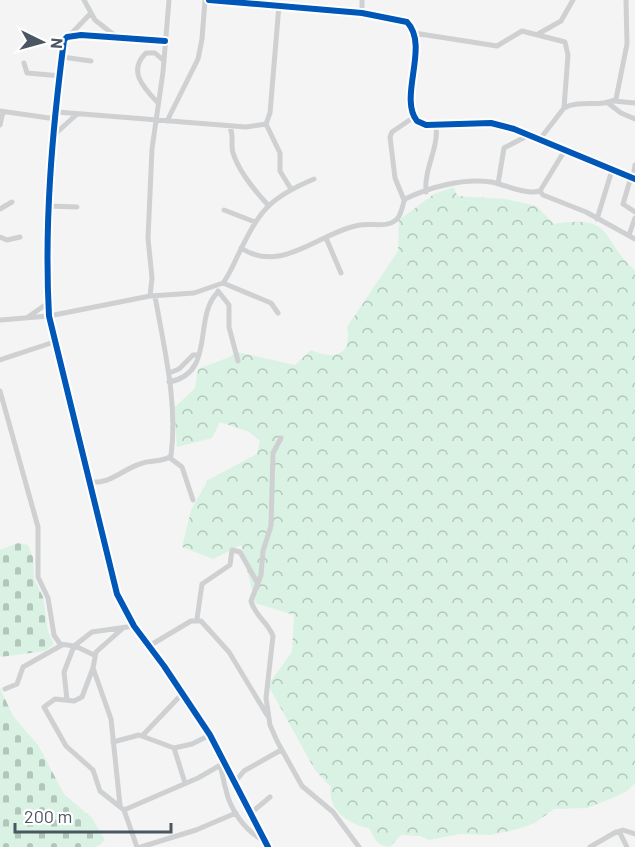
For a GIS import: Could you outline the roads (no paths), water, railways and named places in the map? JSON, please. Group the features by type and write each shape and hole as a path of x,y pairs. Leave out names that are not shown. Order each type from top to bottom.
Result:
{"street":[{"path":"84,0 91,14 118,38"},
{"path":"169,0 164,61 155,120 148,238 152,296 169,373 172,423 170,458"},
{"path":"167,121 198,59 207,0 362,13 407,22 414,33 411,106 414,117 426,125 491,123 540,139 633,178"},
{"path":"362,0 362,13"},
{"path":"538,34 566,16 573,0"},
{"path":"611,102 619,92 627,40 626,0"},
{"path":"279,6 270,113 266,124 279,153 280,171 291,189"},
{"path":"91,14 64,40 53,136 46,269 49,316 54,342 114,585 134,626 210,735 222,764 268,847"},
{"path":"556,39 558,23"},
{"path":"414,33 497,46 522,31 565,42 567,47 564,108"},
{"path":"69,36 165,41"},
{"path":"627,40 635,46"},
{"path":"158,103 140,82 137,70 140,60 146,53 154,53 164,61"},
{"path":"62,57 91,61"},
{"path":"24,63 27,73 61,76"},
{"path":"611,102 621,113 635,119"},
{"path":"540,139 564,108 574,103 635,103"},
{"path":"0,125 2,112 78,114 230,126 266,124"},
{"path":"53,136 78,114"},
{"path":"242,248 260,257 273,258 359,225 391,223 400,216 404,200 395,178 390,137 392,132 414,117"},
{"path":"426,192 426,173 436,145 436,125"},
{"path":"230,126 233,133 231,145 235,159 268,205"},
{"path":"498,184 504,148 529,135"},
{"path":"540,191 565,150"},
{"path":"635,165 633,178 623,204 635,212"},
{"path":"597,219 612,170"},
{"path":"169,382 187,378 203,346 208,306 216,290 223,283 255,222 268,205 291,189 314,179"},
{"path":"404,200 469,180 531,192 540,191"},
{"path":"540,191 543,195 550,196 635,239"},
{"path":"0,209 12,202"},
{"path":"48,206 77,207"},
{"path":"224,210 255,222"},
{"path":"629,235 635,218"},
{"path":"0,237 7,240 20,237"},
{"path":"326,238 341,273"},
{"path":"223,283 271,303 278,313"},
{"path":"0,320 49,316 152,296 216,290"},
{"path":"216,290 229,305 229,327 238,361"},
{"path":"27,318 48,303"},
{"path":"0,360 54,342"},
{"path":"169,373 179,369 193,355 199,355"},
{"path":"0,391 38,527 38,577 48,598 54,635 62,645"},
{"path":"269,719 266,688 273,636 251,604 258,584 272,519 270,497 274,479 273,453 281,438"},
{"path":"89,482 106,482 134,466 170,458 182,467 193,500"},
{"path":"197,619 202,584 230,566 232,550 240,552 258,584"},
{"path":"148,646 197,619"},
{"path":"197,619 225,647 269,719 281,750 302,786 333,812 359,847"},
{"path":"67,700 64,672 75,646 92,632 134,626"},
{"path":"122,629 94,655 93,668 84,696 74,701 55,699 45,704 45,709 66,746 93,770 103,795 122,808"},
{"path":"5,689 17,684 22,667 62,645 75,646 94,655"},
{"path":"93,668 111,719 122,808 139,847 196,830 236,813"},
{"path":"142,736 182,693"},
{"path":"113,742 142,736 174,748 186,746 210,735"},
{"path":"174,748 185,783"},
{"path":"234,783 244,771 281,750"},
{"path":"122,808 185,783 222,764"},
{"path":"222,764 226,792 236,813 251,832 265,841"},
{"path":"250,813 270,797"},
{"path":"590,847 623,830 635,834"},
{"path":"617,832 627,847"}]}
